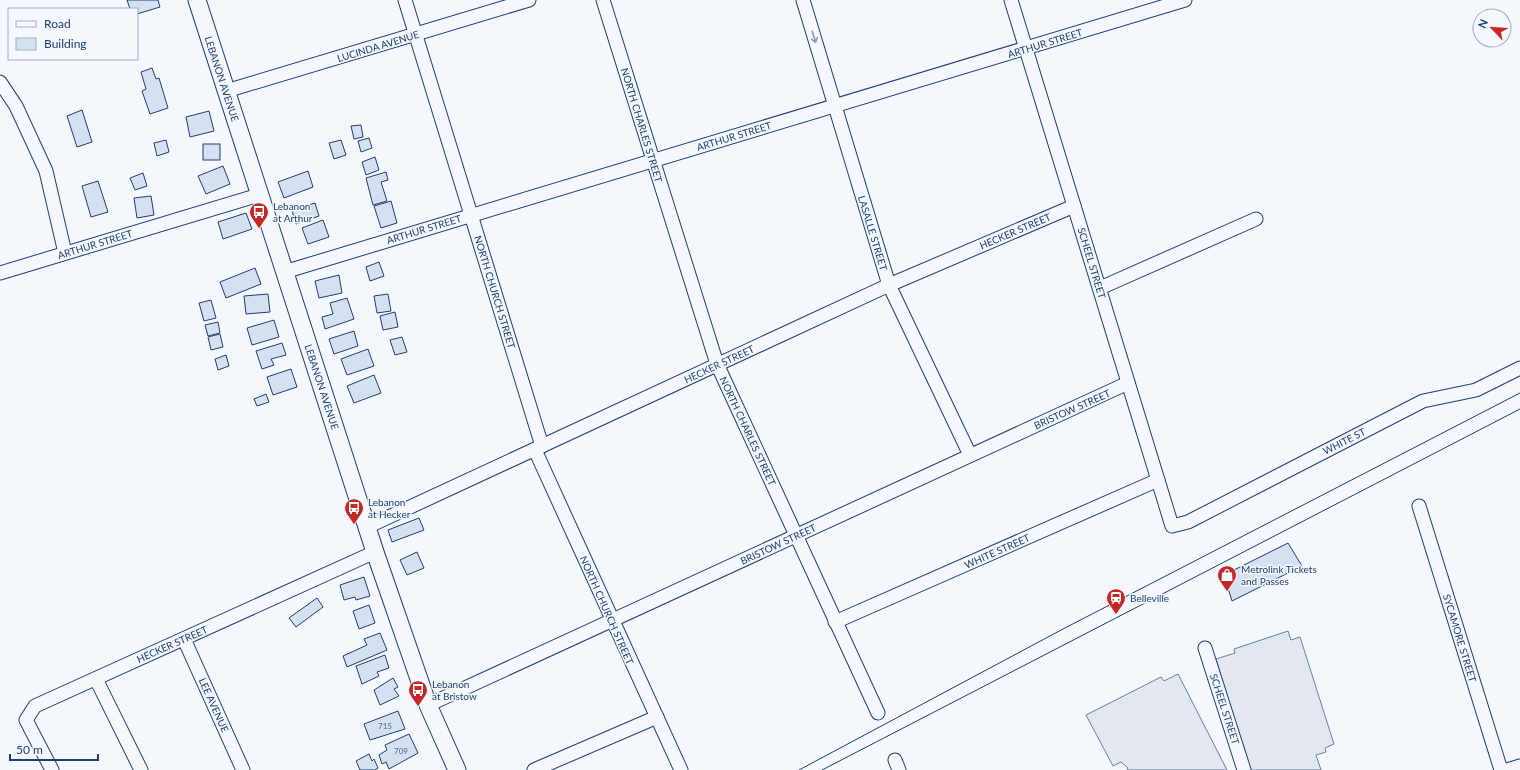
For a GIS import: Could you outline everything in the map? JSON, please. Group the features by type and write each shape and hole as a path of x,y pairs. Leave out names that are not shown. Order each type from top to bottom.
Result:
{"main road":[{"name":"LEBANON AVENUE","path":"197,0 375,552 428,705 457,770"}],"street":[{"name":"NORTH CHURCH STREET","path":"405,0 414,35 471,215 539,448 612,620 681,770"},
{"name":"LUCINDA AVENUE","path":"226,91 529,0"},
{"name":"NORTH CHARLES STREET","path":"603,0 717,364 878,713"},
{"name":"LASALLE STREET","path":"803,0 889,285 970,455"},
{"name":"SCHEEL STREET","path":"1011,0 1172,526"},
{"name":"ARTHUR STREET","path":"284,272 1184,0"},
{"path":"0,82 16,106 46,171 65,253"},
{"name":"ARTHUR STREET","path":"0,273 259,195"},
{"name":"HECKER STREET","path":"367,527 889,285 1074,206"},
{"path":"1100,288 1256,219"},
{"name":"WHITE ST","path":"1172,526 1188,522 1423,401 1476,390 1520,368"},
{"name":"BRISTOW STREET","path":"428,705 1128,383"},
{"name":"WHITE STREET","path":"835,622 1158,480"},
{"name":"SYCAMORE STREET","path":"1419,506 1501,770"},
{"name":"HECKER STREET","path":"52,770 26,720 35,706 375,552"},
{"name":"LEE AVENUE","path":"184,639 243,770"},
{"name":"SCHEEL STREET","path":"1205,648 1244,770"},
{"path":"96,679 141,770"},
{"path":"534,770 656,717"},
{"path":"1507,770 1520,766"}],"shaded area":[{"path":"1288,631 1291,640 1300,637 1334,744 1325,748 1326,752 1316,755 1321,770 1250,770 1216,659 1235,653 1234,649"},
{"path":"1178,674 1227,770 1127,770 1128,768 1121,762 1113,766 1086,715 1161,677 1164,681"}],"building":[{"path":"127,0 158,0 160,7 138,14 138,8 130,8"},
{"path":"152,68 156,79 159,78 168,108 150,114 142,91 146,89 141,72"},
{"path":"82,110 92,142 77,147 67,116"},
{"path":"209,111 214,131 190,137 186,117"},
{"path":"361,125 363,137 354,139 351,126"},
{"path":"369,138 372,148 361,152 358,141"},
{"path":"166,140 169,152 157,156 154,143"},
{"path":"341,140 346,155 334,159 329,143"},
{"path":"203,144 220,144 220,160 203,160"},
{"path":"375,157 379,170 366,175 362,162"},
{"path":"223,166 230,184 206,194 198,176"},
{"path":"308,171 313,187 284,198 278,182"},
{"path":"386,172 388,180 381,182 387,201 373,205 366,178"},
{"path":"143,173 147,186 135,190 130,178"},
{"path":"98,181 108,212 91,217 82,186"},
{"path":"151,196 154,215 137,218 134,198"},
{"path":"391,201 397,223 381,228 374,206"},
{"path":"315,203 319,216 296,224 292,210"},
{"path":"246,213 252,229 223,239 218,222"},
{"path":"323,220 329,237 308,244 302,228"},
{"path":"379,262 384,276 370,281 366,267"},
{"path":"255,268 261,284 226,298 220,282"},
{"path":"339,275 342,293 319,298 315,281"},
{"path":"268,294 270,312 246,314 244,296"},
{"path":"388,294 391,311 377,313 374,296"},
{"path":"347,298 354,319 325,329 322,317 333,314 330,303"},
{"path":"211,300 216,318 204,321 199,303"},
{"path":"395,312 398,327 383,330 380,316"},
{"path":"274,320 279,337 252,345 247,328"},
{"path":"218,322 220,333 208,336 205,325"},
{"path":"354,331 358,346 334,354 329,339"},
{"path":"220,334 223,347 211,350 208,337"},
{"path":"402,337 407,352 395,355 390,340"},
{"path":"282,343 286,355 271,359 274,365 262,369 256,351"},
{"path":"368,349 374,366 347,375 341,359"},
{"path":"226,355 229,366 218,370 215,359"},
{"path":"291,369 297,387 273,395 267,377"},
{"path":"374,375 381,393 354,403 347,386"},
{"path":"266,394 269,402 257,406 254,399"},
{"path":"419,518 424,530 392,542 388,530"},
{"path":"1288,543 1302,566 1232,601 1224,575"},
{"path":"417,552 424,568 407,575 400,560"},
{"path":"364,577 370,596 356,600 355,597 344,600 340,585"},
{"path":"317,598 323,607 296,627 289,618"},
{"path":"369,605 375,623 359,629 353,611"},
{"path":"380,633 387,650 347,667 343,656 367,645 364,639"},
{"path":"385,655 389,668 377,672 379,676 362,684 356,666"},
{"path":"393,678 398,687 394,689 399,696 380,705 374,690"},
{"path":"398,711 405,729 370,740 364,724"},
{"path":"409,734 418,753 389,769 386,762 382,764 379,755 387,750 385,745"},
{"path":"369,754 372,761 374,759 378,768 375,770 360,770 356,761"}],"tram line":[{"path":"799,770 1063,629 1520,393"},
{"path":"822,770 1520,409"}],"place":[{"name":"Lebanon at Arthur","path":"259,229"},
{"name":"Lebanon at Hecker","path":"354,525"},
{"name":"Metrolink Tickets and Passes","path":"1227,592"},
{"name":"Belleville","path":"1116,615"},
{"name":"Lebanon at Bristow","path":"418,707"}]}
